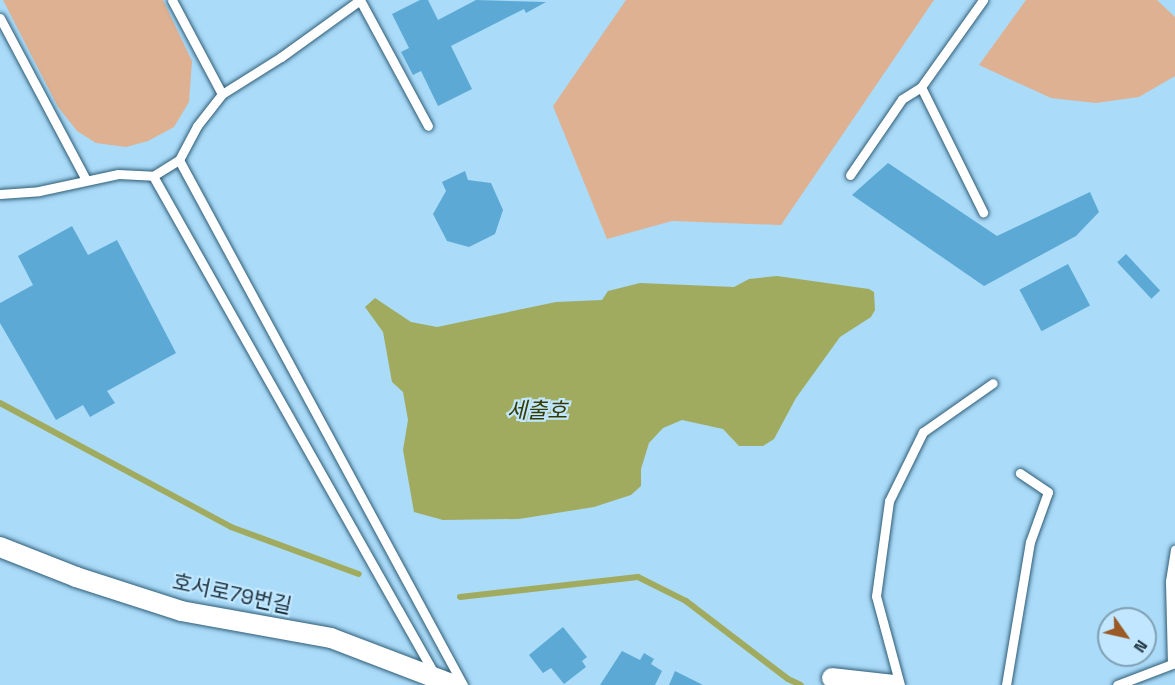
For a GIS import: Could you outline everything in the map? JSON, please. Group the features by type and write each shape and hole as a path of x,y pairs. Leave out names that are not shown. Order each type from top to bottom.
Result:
{"street":[{"name":"호서로79번길","path":"0,547 76,578 182,611 331,638 446,682"},
{"path":"832,678 893,685"}],"lane":[{"path":"172,0 222,94"},
{"path":"0,194 118,174 153,176 179,160 197,126 222,94 281,57 360,0 428,126"},
{"path":"850,175 902,99 921,87 983,0"},
{"path":"0,18 87,180"},
{"path":"921,87 983,212"},
{"path":"179,160 463,685"},
{"path":"153,176 446,682"},
{"path":"900,685 876,596 889,501 923,432 993,383"},
{"path":"1006,685 1030,542 1048,492 1020,473"},
{"path":"1117,685 1172,664 1170,581 1175,549"}],"shaded area":[{"path":"3,0 163,0 192,61 189,102 174,127 148,141 126,147 96,143 77,131 58,107"},
{"path":"626,0 934,0 781,225 672,221 607,239 553,106"},
{"path":"1026,0 1157,0 1175,17 1175,76 1139,97 1096,103 1051,98 979,65"}],"water":[{"name":"세출호","path":"777,276 869,289 874,292 875,310 871,317 840,337 796,398 774,439 763,446 739,446 723,429 682,420 663,428 649,443 641,469 641,486 631,495 594,507 519,519 443,520 414,512 403,450 408,420 403,392 392,382 383,332 365,307 375,298 411,322 437,327 556,302 602,300 608,291 640,283 734,287 749,279"}],"building":[{"path":"420,0 428,0 438,20 476,0 546,2 526,13 524,9 451,46 472,89 438,106 421,71 413,75 401,52 409,48 392,14"},
{"path":"888,163 997,236 1090,192 1099,212 1076,236 984,286 852,195"},
{"path":"465,171 468,180 491,183 503,210 495,234 469,247 447,241 433,214 446,191 442,182"},
{"path":"72,226 88,255 117,240 176,353 107,391 115,403 90,417 83,405 56,420 0,323 0,303 33,285 18,256"},
{"path":"1126,254 1160,291 1151,299 1117,262"},
{"path":"1068,264 1090,305 1042,331 1019,290"},
{"path":"563,627 587,657 582,661 586,667 564,684 551,668 543,673 529,655"},
{"path":"622,651 640,660 644,653 654,659 651,664 662,671 655,685 600,685"},
{"path":"675,671 703,685 669,685"}],"waterway":[{"path":"0,403 231,527 359,574"},
{"path":"460,597 638,577 686,601 788,679 801,685"}]}
